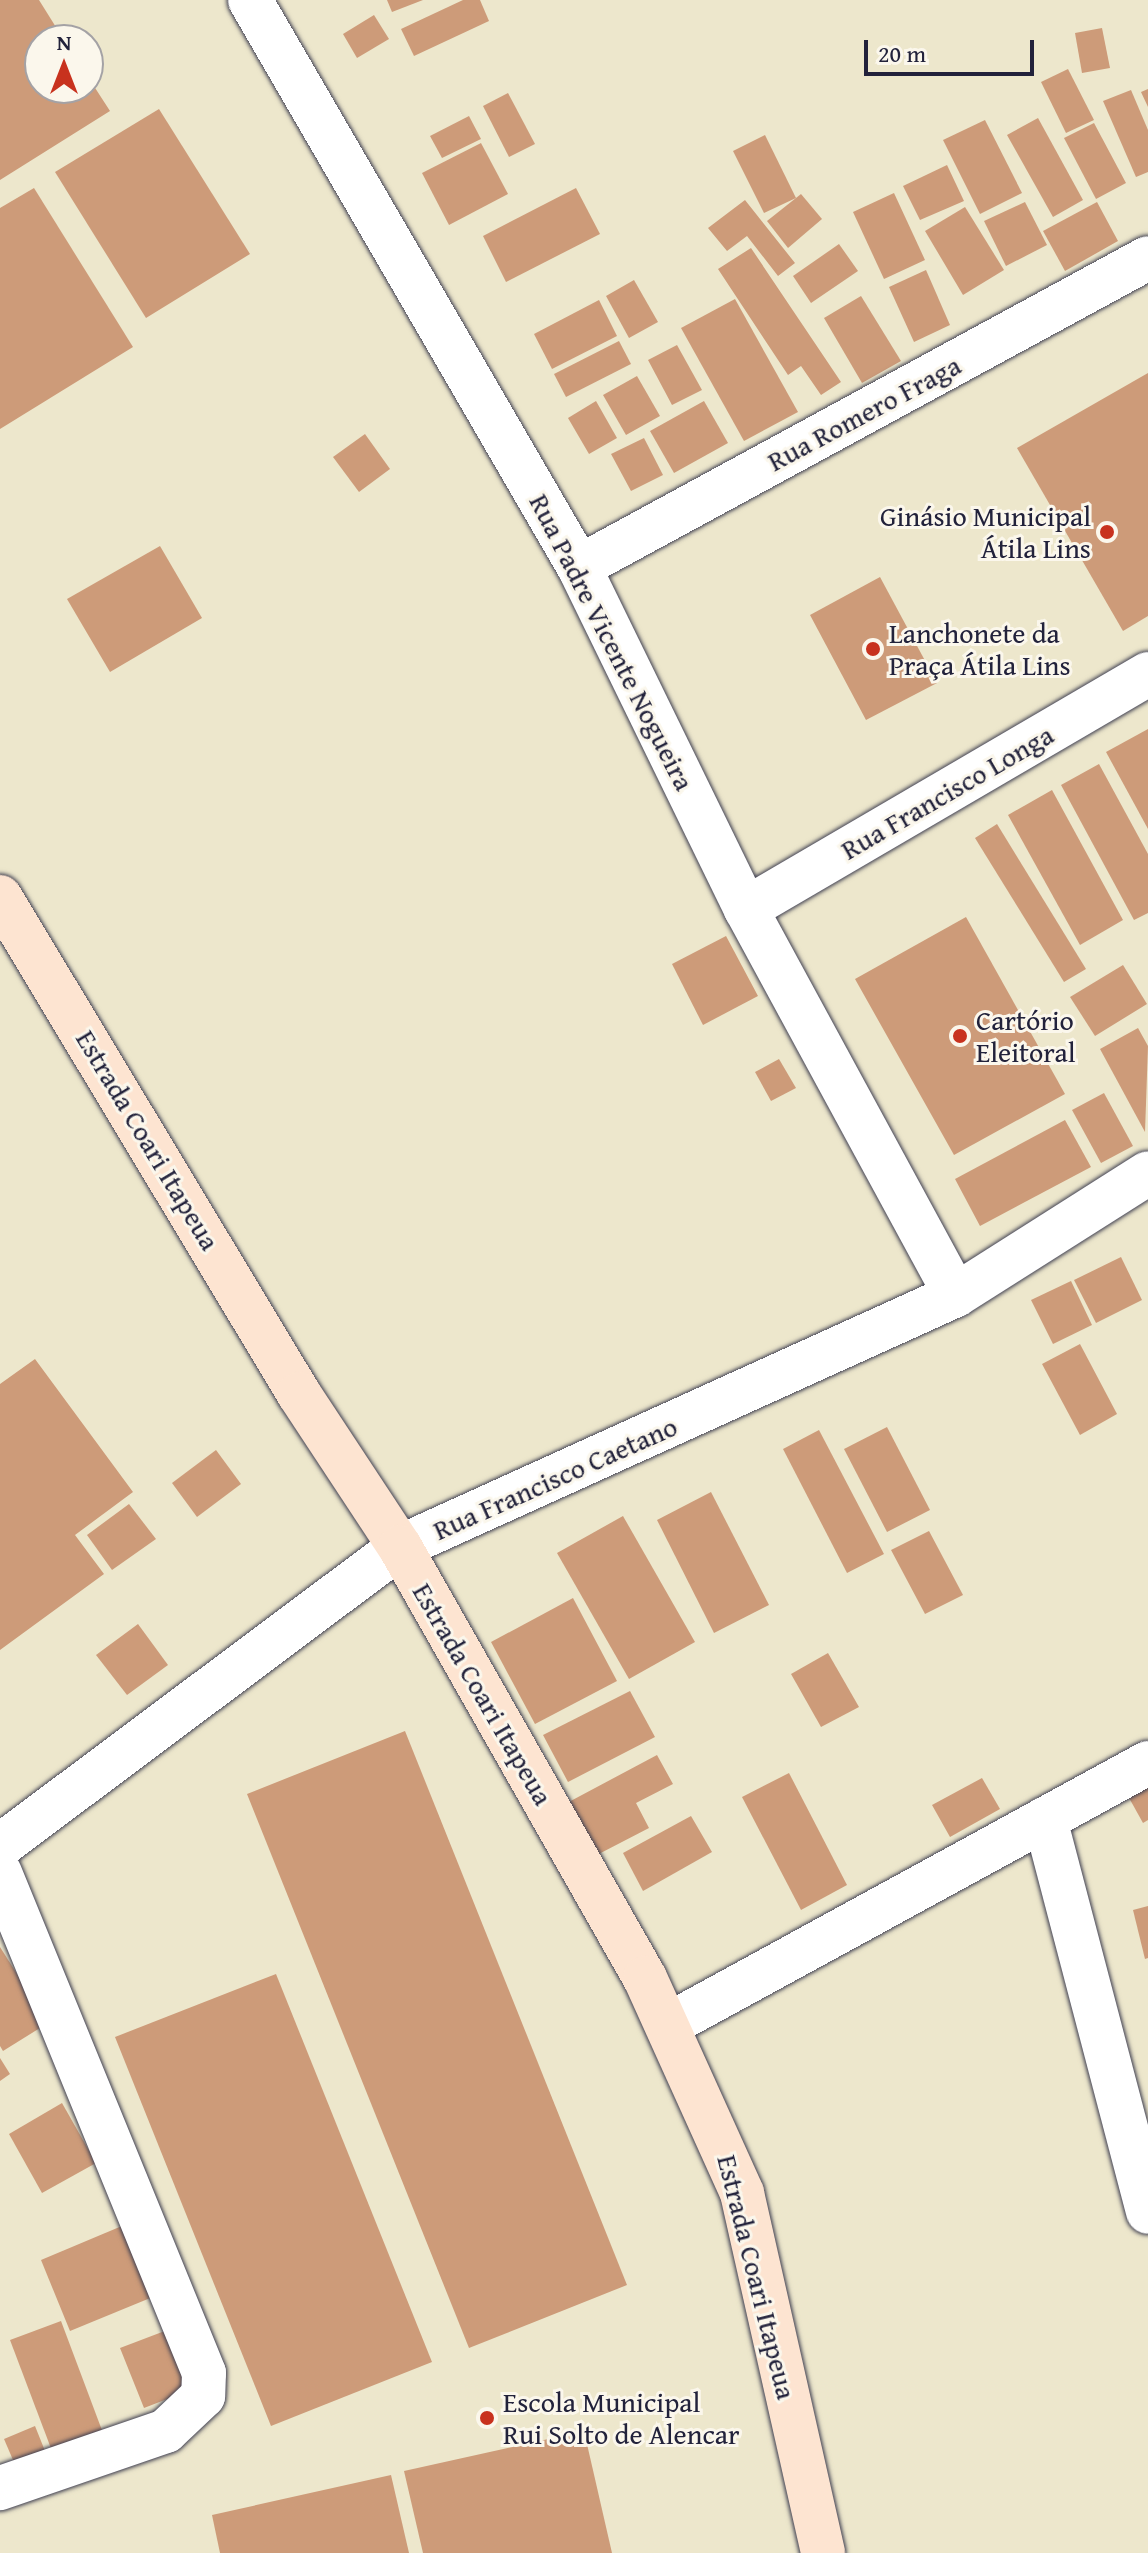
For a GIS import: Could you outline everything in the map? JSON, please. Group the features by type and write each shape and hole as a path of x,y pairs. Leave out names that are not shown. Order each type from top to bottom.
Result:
{"street":[{"name":"Rua Padre Vicente Nogueira","path":"250,0 579,567 746,909 956,1295"},
{"name":"Rua Romero Fraga","path":"579,567 1148,258"},
{"name":"Rua Francisco Longa","path":"746,909 1148,674"},
{"name":"Estrada Coari Itapeua","path":"0,897 299,1394 400,1547 668,2025 742,2193 823,2553"},
{"name":"Rua Francisco Caetano","path":"0,1846 400,1547 956,1295 1148,1173"},
{"path":"668,2025 1148,1763"},
{"path":"1045,1819 1148,2212"},
{"path":"0,1873 204,2373 203,2396 166,2431 0,2488"}],"building":[{"path":"0,0 39,0 54,24 24,24 24,104 104,102 110,111 0,180"},
{"path":"387,0 423,0 392,12"},
{"path":"463,0 480,0 489,21 414,56 401,29"},
{"path":"374,15 389,39 357,58 343,34"},
{"path":"1102,28 1110,68 1082,73 1075,33"},
{"path":"1068,69 1094,120 1066,133 1041,82"},
{"path":"1148,89 1148,107 1141,92"},
{"path":"1131,90 1148,130 1148,172 1136,177 1103,101"},
{"path":"508,93 535,144 509,157 483,106"},
{"path":"159,109 250,254 146,318 55,172"},
{"path":"469,116 481,139 442,158 430,136"},
{"path":"1038,118 1083,200 1053,217 1007,135"},
{"path":"985,120 1022,193 980,214 943,140"},
{"path":"1094,123 1126,183 1096,199 1064,138"},
{"path":"765,135 796,198 764,213 733,151"},
{"path":"481,143 508,194 449,225 422,173"},
{"path":"947,165 964,201 920,220 903,186"},
{"path":"34,188 133,347 0,429 0,208"},
{"path":"576,188 600,234 506,282 483,236"},
{"path":"894,193 925,260 884,279 853,212"},
{"path":"801,194 822,219 788,248 767,221"},
{"path":"745,200 795,263 778,276 747,236 727,251 708,228"},
{"path":"1025,202 1047,245 1006,266 984,221"},
{"path":"1097,202 1118,241 1065,271 1043,231"},
{"path":"965,207 1004,270 963,295 925,231"},
{"path":"839,244 858,271 811,303 793,276"},
{"path":"751,248 841,382 821,395 801,366 788,375 718,269"},
{"path":"926,270 950,325 914,342 889,287"},
{"path":"634,280 658,322 629,338 606,296"},
{"path":"861,296 901,361 862,383 824,318"},
{"path":"735,299 798,412 744,441 681,328"},
{"path":"599,300 617,336 552,369 534,334"},
{"path":"619,341 631,364 566,397 554,374"},
{"path":"677,345 702,390 672,405 648,360"},
{"name":"Ginásio Municipal Átila Lins","path":"1148,373 1148,616 1123,631 1017,448"},
{"path":"637,376 660,416 626,435 603,395"},
{"path":"596,401 617,438 589,454 568,418"},
{"path":"704,401 728,443 674,473 650,431"},
{"path":"365,434 390,469 359,492 333,457"},
{"path":"644,438 663,475 631,491 611,454"},
{"path":"160,546 202,618 110,672 67,599"},
{"name":"Lanchonete da Praça Átila Lins","path":"880,577 937,683 866,720 810,615"},
{"path":"1148,729 1148,829 1106,752"},
{"path":"1099,764 1148,854 1148,913 1134,920 1061,785"},
{"path":"1052,790 1123,920 1080,945 1008,815"},
{"path":"997,824 1086,969 1064,982 975,838"},
{"name":"Cartório Eleitoral","path":"966,917 1065,1094 954,1155 855,979"},
{"path":"726,936 758,996 703,1025 672,964"},
{"path":"1123,965 1147,1004 1095,1036 1070,997"},
{"path":"1138,1028 1148,1046 1145,1132 1100,1049"},
{"path":"779,1059 796,1088 771,1101 755,1072"},
{"path":"1104,1093 1133,1146 1101,1163 1072,1110"},
{"path":"1065,1120 1091,1167 980,1226 955,1179"},
{"path":"1121,1257 1142,1300 1096,1323 1074,1280"},
{"path":"1071,1281 1092,1325 1053,1344 1031,1300"},
{"path":"1080,1344 1117,1414 1080,1435 1042,1364"},
{"path":"35,1359 133,1492 75,1535 104,1574 0,1650 0,1384"},
{"path":"887,1427 930,1510 887,1532 844,1449"},
{"path":"819,1430 884,1554 847,1573 783,1449"},
{"path":"216,1450 241,1484 197,1517 172,1483"},
{"path":"711,1492 769,1605 714,1633 657,1520"},
{"path":"129,1504 156,1539 112,1570 87,1535"},
{"path":"623,1516 695,1642 629,1679 557,1553"},
{"path":"929,1531 963,1595 925,1614 891,1550"},
{"path":"573,1598 617,1681 535,1724 491,1642"},
{"path":"138,1624 168,1665 127,1695 96,1655"},
{"path":"828,1653 859,1707 821,1727 791,1674"},
{"path":"630,1691 655,1737 568,1782 543,1735"},
{"path":"405,1731 627,2285 469,2348 247,1794"},
{"path":"657,1755 673,1784 636,1803 649,1828 593,1857 565,1804"},
{"path":"789,1773 847,1885 801,1910 742,1797"},
{"path":"1148,1774 1148,1820 1143,1823 1123,1787"},
{"path":"982,1778 1000,1809 950,1837 932,1805"},
{"path":"691,1816 712,1852 643,1891 623,1853"},
{"path":"1148,1906 1148,1958 1145,1959 1133,1910"},
{"path":"0,1947 48,2023 3,2051 0,2046"},
{"path":"276,1974 432,2362 271,2426 115,2037"},
{"path":"0,2058 10,2074 0,2081"},
{"path":"62,2103 96,2163 42,2193 9,2134"},
{"path":"129,2223 160,2294 70,2331 41,2260"},
{"path":"61,2321 106,2441 55,2459 10,2340"},
{"path":"170,2329 193,2389 144,2408 120,2348"},
{"path":"35,2426 49,2461 19,2474 4,2439"},
{"path":"584,2431 612,2553 423,2553 404,2471"},
{"path":"391,2475 409,2553 220,2553 212,2515"}],"place":[{"name":"Ginásio Municipal Átila Lins","path":"1107,532"},
{"name":"Lanchonete da Praça Átila Lins","path":"873,649"},
{"name":"Cartório Eleitoral","path":"960,1036"},
{"name":"Escola Municipal Rui Solto de Alencar","path":"487,2418"}]}
